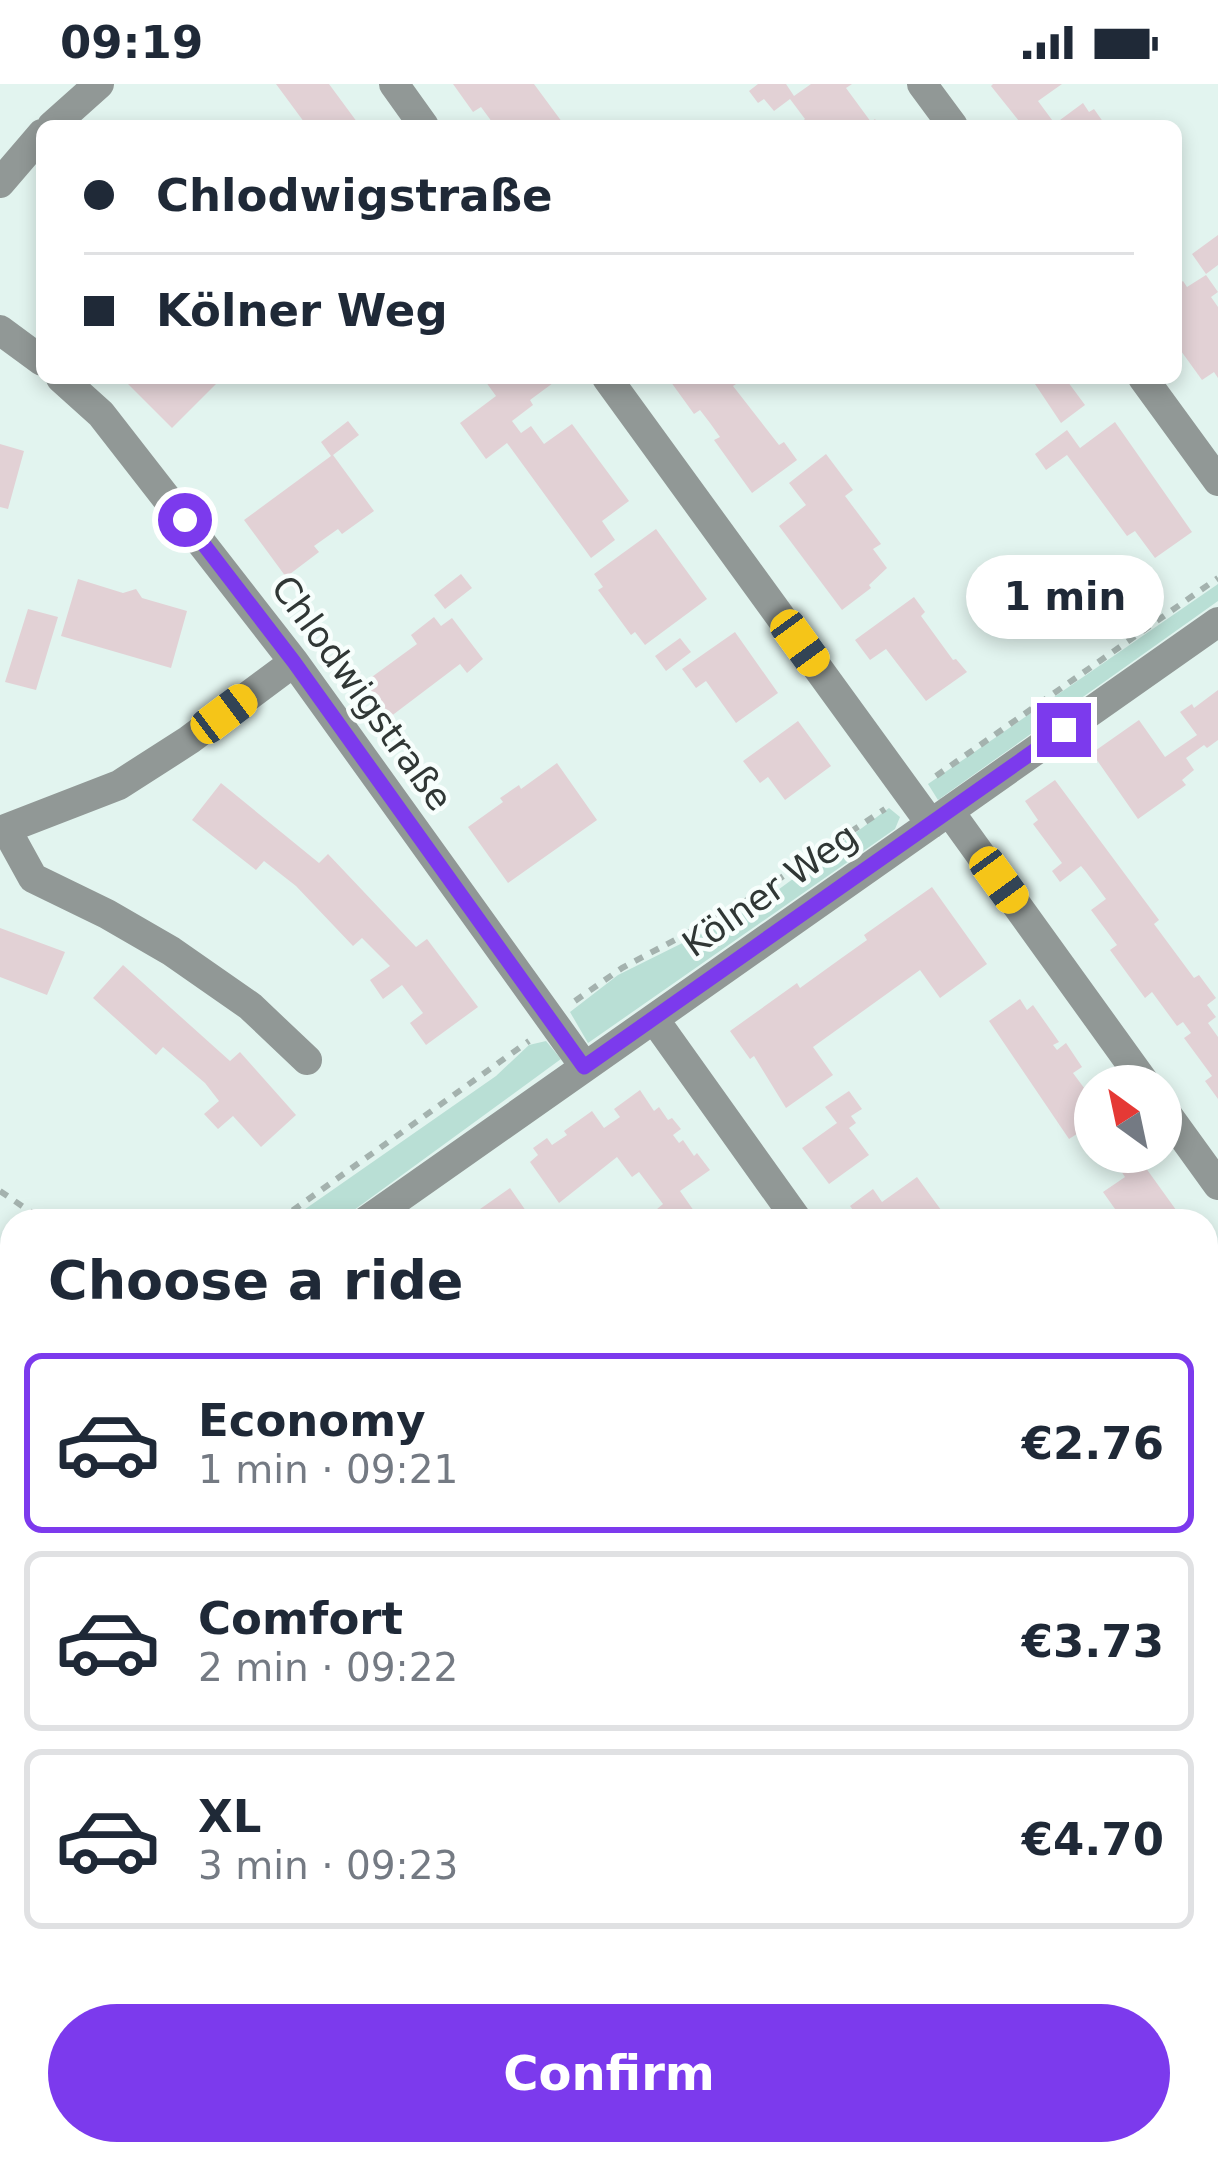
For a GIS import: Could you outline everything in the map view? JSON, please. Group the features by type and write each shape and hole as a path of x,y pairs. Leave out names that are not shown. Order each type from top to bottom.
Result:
{"street":[{"path":"59,120 99,84"},
{"path":"394,84 420,120"},
{"path":"922,84 949,120"},
{"path":"0,183 36,141"},
{"path":"0,330 36,357"},
{"name":"Chlodwigstraße","path":"67,384 101,415 294,662 584,1067"},
{"path":"611,384 909,794 940,818 1131,1065"},
{"path":"1147,384 1218,481"},
{"name":"Kölner Weg","path":"383,1209 1218,622"},
{"path":"294,662 119,785 3,830 33,878 171,951 250,1006 307,1060"},
{"path":"654,1019 789,1209"},
{"path":"1182,1135 1218,1185"}],"path":[{"path":"296,1209 622,968 735,908 909,794 1218,578"},
{"path":"0,1191 26,1209"}],"green space":[{"path":"1218,584 1218,601 938,800 928,784"},
{"path":"889,808 900,817 895,829 588,1043 570,1012 618,975 755,907"},
{"path":"546,1041 561,1059 355,1209 305,1209 496,1076 529,1045"}],"building":[{"path":"276,84 329,84 356,120 303,120"},
{"path":"453,84 534,84 561,120 491,120 481,107 473,112"},
{"path":"758,84 786,84 794,96 811,84 852,84 846,88 870,120 804,120 790,99 774,111 764,99 758,103 749,91"},
{"path":"1062,84 1038,101 1052,120 1018,120 991,86"},
{"path":"1083,103 1102,120 1060,120"},
{"path":"1218,235 1218,265 1206,274 1192,254"},
{"path":"1206,275 1218,292 1211,297 1218,307 1218,378 1214,372 1202,380 1182,352 1182,282 1187,287"},
{"path":"128,384 216,384 172,428"},
{"path":"487,384 552,384 512,421 521,433 531,426 544,444 572,424 629,501 602,521 615,540 591,558 507,443 486,459 460,423 496,396"},
{"path":"672,384 736,384 733,386 779,445 784,442 797,460 752,493 714,440 720,437 710,423 700,410 694,414"},
{"path":"1035,384 1069,384 1085,405 1061,423"},
{"path":"348,421 359,435 333,455 374,511 342,534 338,529 314,546 319,552 286,577 244,520 331,456 321,442"},
{"path":"1115,422 1192,532 1155,558 1135,531 1127,536 1067,455 1046,470 1035,454 1067,430 1080,448"},
{"path":"0,444 24,451 8,509 0,507"},
{"path":"826,454 853,490 845,496 881,544 873,549 887,568 871,588 842,610 779,526 806,505 789,483"},
{"path":"656,529 707,599 645,645 635,632 631,635 598,590 603,587 594,574"},
{"path":"461,574 472,588 445,609 434,595"},
{"path":"78,579 123,593 136,589 142,598 187,611 171,668 61,636"},
{"path":"914,597 925,612 921,616 967,672 926,701 886,649 870,660 855,640"},
{"path":"28,609 58,617 36,690 5,682"},
{"path":"434,617 441,626 452,618 483,659 467,673 460,664 390,717 365,682 417,644 411,635"},
{"path":"735,632 778,693 736,723 706,681 696,688 682,669"},
{"path":"680,638 691,652 666,671 655,656"},
{"path":"1218,690 1218,740 1186,758 1194,770 1182,780 1186,785 1138,819 1092,753 1139,720 1165,757 1197,735 1180,712"},
{"path":"798,721 831,766 785,800 768,777 760,783 743,761"},
{"path":"557,763 597,820 508,883 468,827 503,802 500,798"},
{"path":"1055,780 1159,920 1154,924 1194,978 1199,975 1216,998 1207,1005 1216,1017 1208,1023 1218,1037 1218,1099 1205,1081 1212,1076 1184,1038 1191,1033 1183,1022 1177,1026 1152,992 1145,998 1110,950 1117,945 1091,910 1106,899 1081,866 1060,882 1052,871 1062,863 1033,824 1038,820 1025,801"},
{"path":"221,783 319,863 328,854 416,947 427,939 478,1007 426,1045 410,1023 423,1013 402,985 383,999 370,980 390,966 362,938 353,946 296,886 264,861 256,870 192,820"},
{"path":"932,887 987,964 940,998 920,970 813,1047 833,1075 786,1108 754,1056 750,1059 730,1031 797,983 800,988"},
{"path":"0,928 65,952 47,995 0,977"},
{"path":"123,965 230,1061 240,1052 296,1115 261,1147 233,1116 218,1129 204,1114 219,1101 205,1083 163,1047 156,1055 93,998"},
{"path":"1020,999 1027,1010 1033,1005 1059,1042 1053,1045 1057,1050 1066,1043 1081,1065 1074,1065 1074,1136 1069,1139 989,1021"},
{"path":"640,1090 654,1111 659,1107 681,1129 673,1135 710,1170 680,1191 693,1209 657,1209 663,1204 639,1172 632,1177 617,1157 559,1203 530,1162 538,1155 533,1148 547,1138 552,1145 592,1111 604,1128 620,1117 614,1109"},
{"path":"849,1091 862,1109 851,1116 856,1123 849,1128 869,1155 829,1184 802,1148 837,1123 825,1107"},
{"path":"1122,1173 1149,1173 1175,1209 1115,1209 1103,1192 1125,1177"},
{"path":"917,1177 940,1209 850,1206 873,1189 882,1202"},
{"path":"510,1188 525,1209 480,1209"}],"route":[{"path":"185,520 294,662 584,1067 1064,730"}]}
